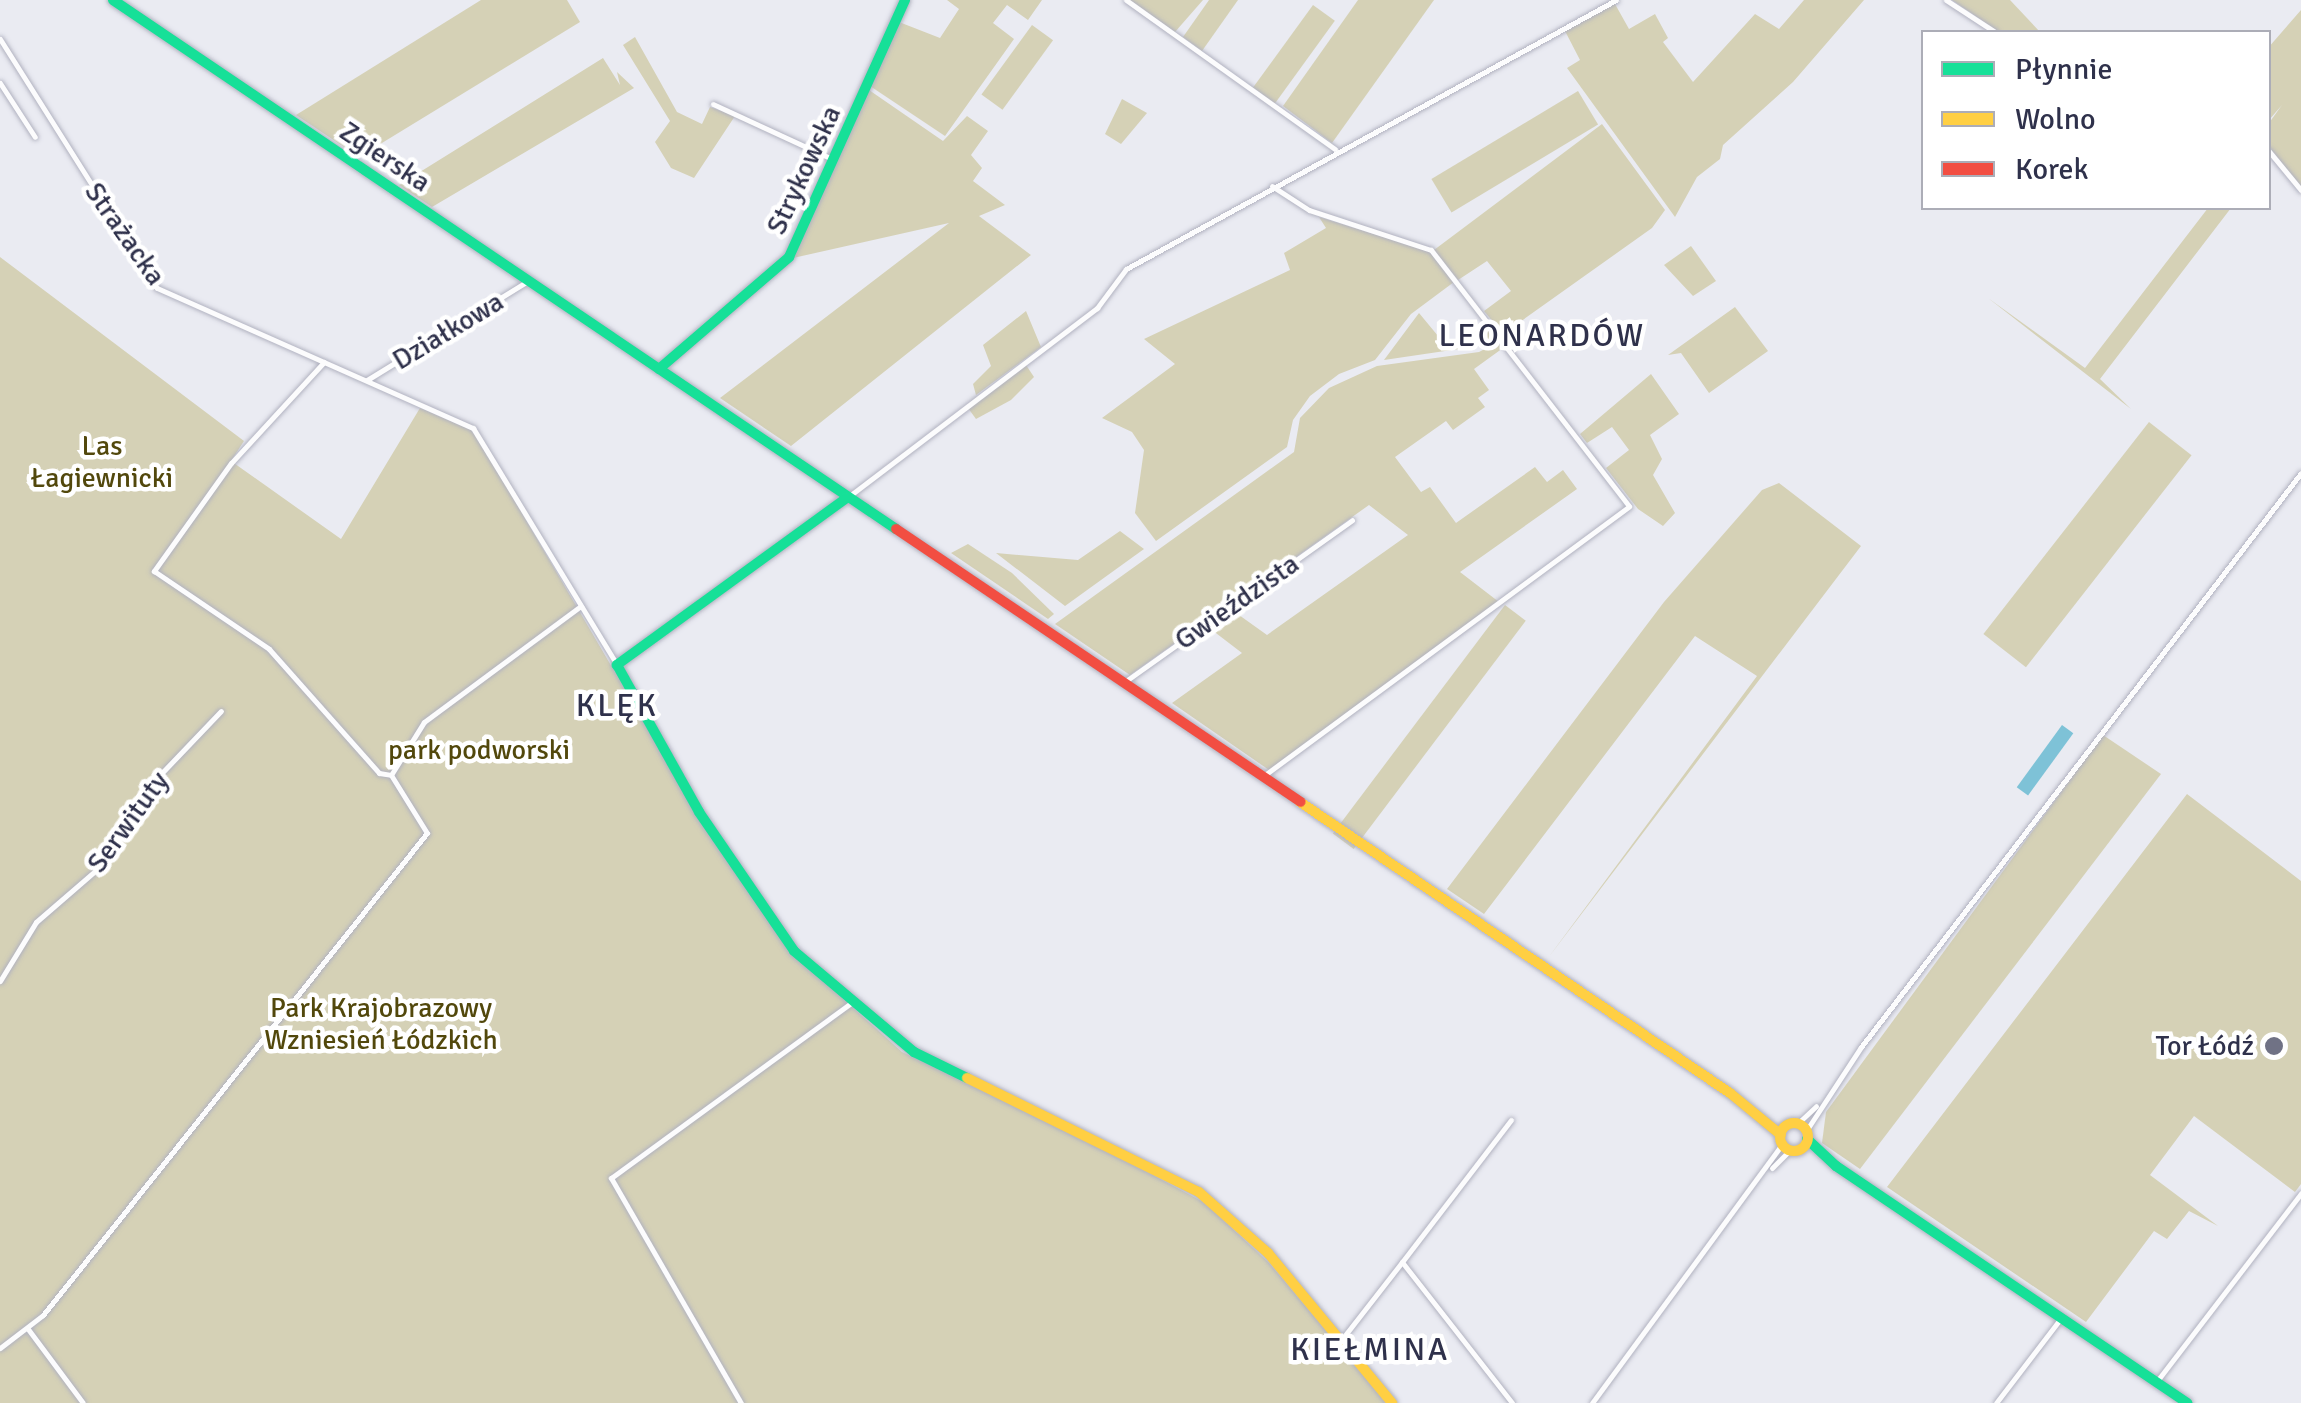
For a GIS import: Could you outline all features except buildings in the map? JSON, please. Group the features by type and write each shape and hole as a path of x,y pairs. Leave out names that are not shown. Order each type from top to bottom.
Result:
{"main road":[{"name":"Zgierska","path":"113,0 2187,1403"},
{"name":"Strykowska","path":"660,369 780,268 834,160 905,0"},
{"path":"848,497 616,665 746,883 794,950 914,1052 1199,1192 1260,1244 1392,1403"}],"street":[{"path":"1126,0 1336,150"},
{"path":"848,497 1097,308 1126,269 1336,150 1616,0"},
{"path":"1946,0 1992,30"},
{"name":"Strażacka","path":"0,40 157,288 473,428 616,665"},
{"path":"0,83 34,137"},
{"path":"713,104 834,160"},
{"path":"2271,154 2301,190"},
{"path":"1262,777 1629,506 1431,250 1309,210 1272,186"},
{"name":"Działkowa","path":"367,380 528,280"},
{"path":"324,362 231,464 154,572 269,649 378,773 392,775"},
{"path":"1592,1403 2301,472"},
{"name":"Gwieździsta","path":"1123,683 1352,520"},
{"path":"392,775 432,714 581,606"},
{"name":"Serwituty","path":"0,981 36,922 96,870 156,779 222,711"},
{"path":"0,1348 28,1328 427,832 392,775"},
{"path":"742,1403 612,1178 852,1002"},
{"path":"1342,1339 1511,1120"},
{"path":"2156,1382 2301,1193"},
{"path":"1402,1262 1512,1403"},
{"path":"1996,1403 2061,1318"},
{"path":"28,1328 83,1403"}],"green space":[{"path":"481,0 567,0 580,22 359,157 296,115"},
{"path":"947,0 1042,0 1028,20 1007,5 993,23 1014,39 945,136 870,86 899,22 940,38 959,9"},
{"path":"1130,0 1203,0 1175,32"},
{"path":"1209,0 1238,0 1202,51 1183,37"},
{"path":"1358,0 1434,0 1332,143 1283,106"},
{"path":"1804,0 1864,0 1793,82 1723,145 1720,159 1697,177 1675,217 1567,68 1580,60 1565,31 1615,4 1629,29 1655,14 1668,38 1663,42 1693,82 1755,14 1779,29"},
{"path":"1952,0 2010,0 2038,30 1996,30"},
{"path":"1313,5 1335,21 1275,103 1253,88"},
{"path":"2301,10 2301,187 2271,150 2271,120 2282,105 2271,118 2271,45"},
{"path":"1032,25 1053,40 1002,110 981,95"},
{"path":"635,37 677,112 702,124 710,107 735,116 694,178 671,168 655,142 670,121 623,45"},
{"path":"603,58 620,85 617,72 634,88 432,207 399,185"},
{"path":"869,90 943,141 967,116 988,131 971,155 982,168 973,181 1005,205 979,216 1031,255 791,446 720,398 949,223 793,258"},
{"path":"1578,91 1598,124 1452,213 1431,179"},
{"path":"1122,99 1147,113 1121,144 1105,134"},
{"path":"1602,124 1665,210 1652,228 1503,334 1484,311 1511,291 1487,261 1458,280 1434,250"},
{"path":"2206,210 2229,210 2100,379 2131,409 1988,298 2085,368"},
{"path":"1319,217 1429,251 1454,282 1411,314 1375,360 1339,374 1310,396 1293,420 1287,447 1156,541 1135,513 1144,450 1132,432 1102,418 1175,364 1144,339 1290,270 1284,253 1326,228"},
{"path":"1691,246 1716,281 1693,296 1664,265"},
{"name":"Park Krajobrazowy Wzniesień Łódzkich","path":"0,257 244,441 231,461 341,539 420,408 474,431 706,828 791,952 902,1052 1069,1130 1205,1203 1269,1263 1387,1403 0,1403"},
{"path":"1735,307 1768,351 1709,393 1681,353 1668,355"},
{"path":"1026,311 1041,347 976,395 973,384 991,366 983,345"},
{"path":"1419,313 1448,348 1485,322 1496,336 1472,347 1384,360"},
{"path":"1500,341 1503,348 1474,369 1489,390 1478,398 1485,407 1453,430 1446,421 1395,457 1421,492 1430,487 1456,523 1535,467 1547,482 1563,470 1577,489 1460,572 1499,602 1269,770 1172,703 1242,653 1208,627 1232,610 1267,635 1408,535 1369,505 1130,675 1055,624 1294,452 1300,418 1329,388 1377,366 1479,352"},
{"path":"1026,365 1034,377 1011,400 976,419 968,408"},
{"path":"1651,374 1679,414 1650,435 1662,459 1653,475 1675,513 1663,526 1638,509 1606,468 1629,450 1612,427 1587,443 1580,434"},
{"path":"2149,422 2192,455 2026,667 1983,634"},
{"path":"1779,483 1861,546 1548,958 1757,676 1695,636 1484,914 1447,889 1664,602 1762,490"},
{"path":"1120,531 1144,549 1065,606 996,553 1078,560"},
{"path":"968,544 1012,573 1054,614 1048,619 951,553"},
{"path":"1505,605 1526,621 1354,849 1333,833"},
{"path":"2103,735 2161,774 1860,1169 1822,1143 1826,1112"},
{"path":"2187,794 2301,881 2301,1184 2295,1192 2194,1116 2150,1175 2218,1226 2189,1211 2167,1239 2154,1231 2086,1322 1887,1187"}],"water":[{"path":"2062,725 2073,733 2028,796 2017,787"}],"traffic: fast":[{"path":"113,0 896,529"},
{"path":"659,369 789,257 905,0"},
{"path":"848,497 617,665 699,812 794,951 914,1052 967,1078"},
{"path":"1807,1139 1836,1166 2187,1403"}],"traffic: slow":[{"path":"1300,802 1730,1093 1781,1135"},
{"path":"967,1078 1199,1192 1268,1253 1392,1403"},
{"path":"1794,1123 1804,1127 1808,1137 1804,1147 1794,1151 1784,1147 1780,1137 1784,1127 1794,1123"}],"traffic: jam":[{"path":"896,529 1300,802"}],"place":[{"name":"Tor Łódź","path":"2274,1046"}],"district":[{"name":"LEONARDÓW","path":"1542,336"},
{"name":"KLĘK","path":"617,706"},
{"name":"KIEŁMINA","path":"1370,1350"}],"park label":[{"name":"Las Łagiewnicki","path":"102,462"},
{"name":"park podworski","path":"479,750"}]}
